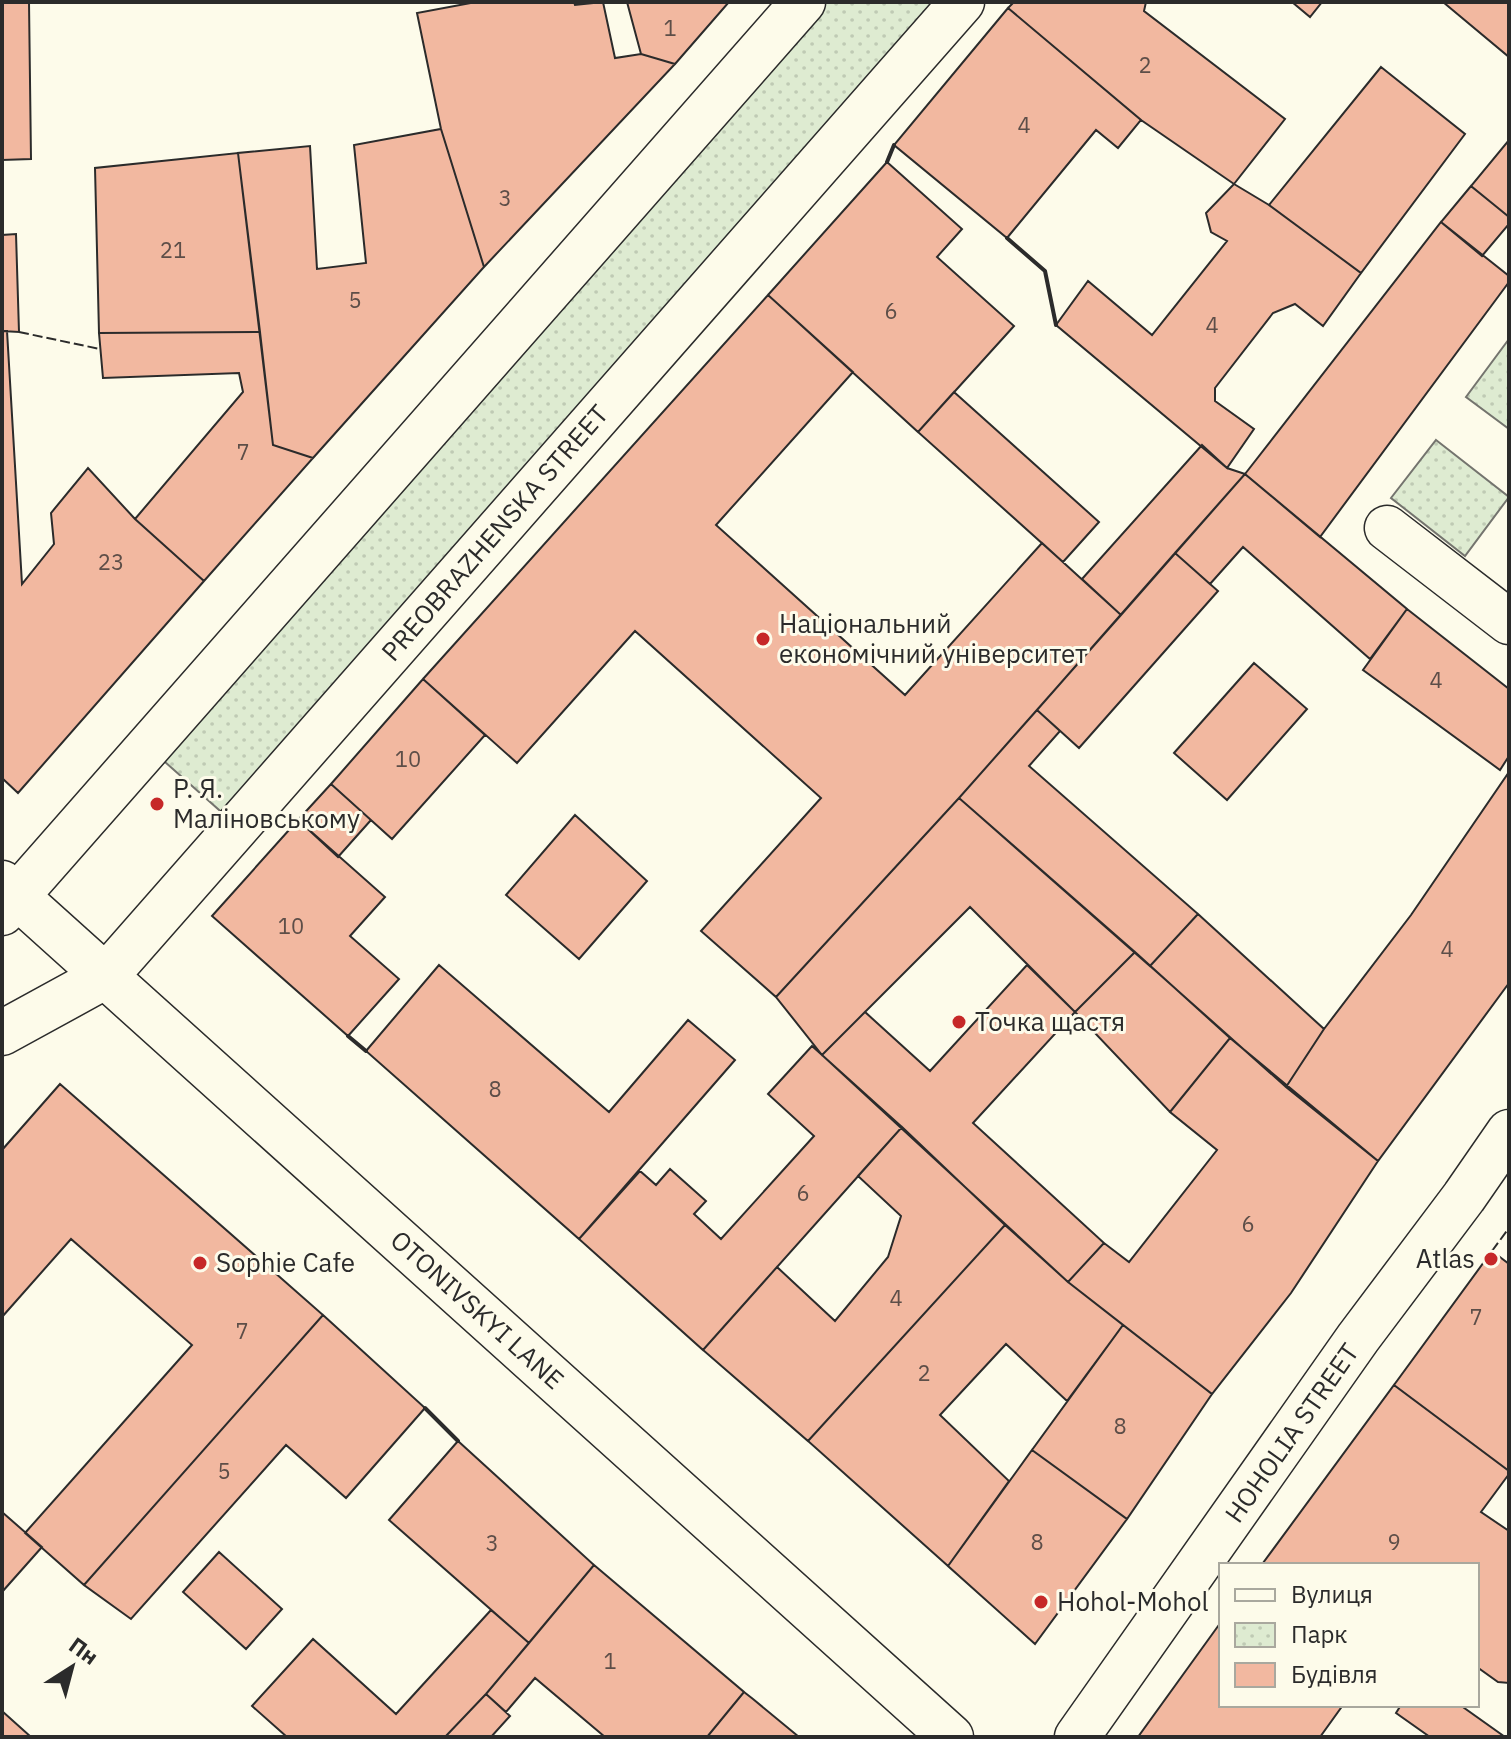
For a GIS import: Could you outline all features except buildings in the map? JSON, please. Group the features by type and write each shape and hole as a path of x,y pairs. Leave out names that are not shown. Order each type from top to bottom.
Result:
{"street":[{"path":"7,898 803,2"},
{"name":"PREOBRAZHENSKA STREET","path":"2,1033 106,976 962,2"},
{"path":"1387,528 1509,622"},
{"name":"OTONIVSKYI LANE","path":"7,898 106,976 951,1737"},
{"name":"HOHOLIA STREET","path":"1077,1737 1350,1350 1509,1132"}],"green space":[{"path":"820,2 941,2 227,817 156,754"},
{"path":"1509,339 1509,429 1466,397"},
{"path":"1436,440 1509,497 1465,556 1391,498"}],"fence":[{"path":"19,332 100,349"},
{"path":"1492,1251 1509,1228"}],"wall":[{"path":"887,162 894,145"},
{"path":"1007,238 1045,271 1056,325"},
{"path":"348,1036 366,1051"},
{"path":"425,1408 458,1441"}],"place":[{"name":"Національний економічний університет","path":"763,639"},
{"name":"Р. Я. Маліновському","path":"157,804"},
{"name":"Точка щастя","path":"959,1022"},
{"name":"Atlas","path":"1491,1259"},
{"name":"Sophie Cafe","path":"200,1263"},
{"name":"Hohol-Mohol","path":"1041,1602"}]}
